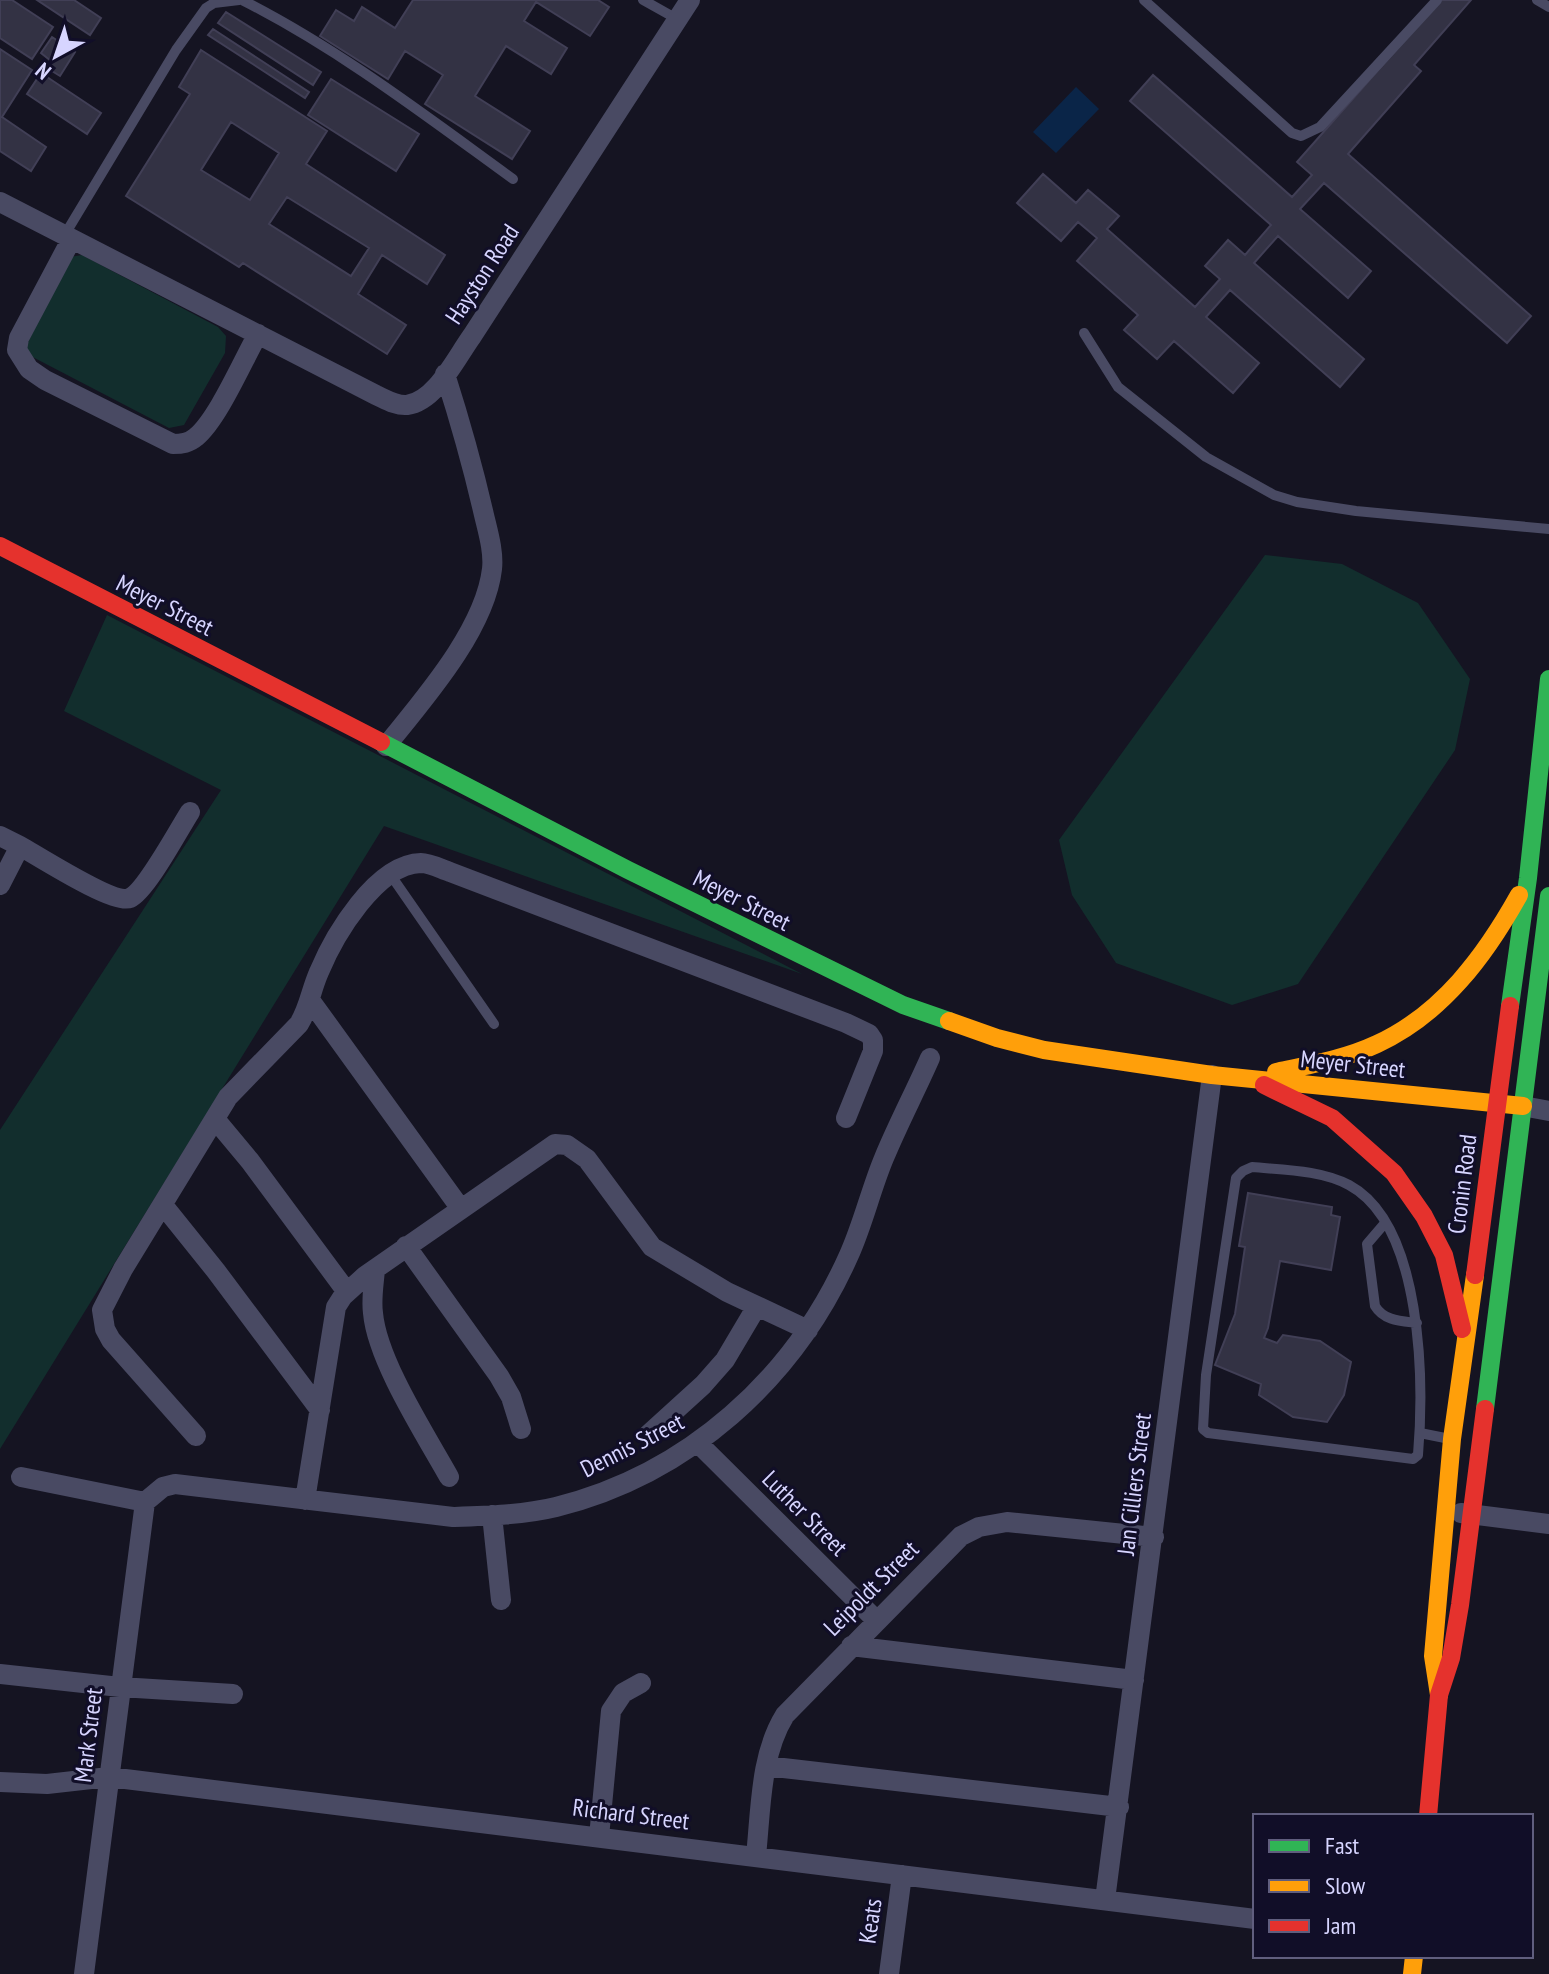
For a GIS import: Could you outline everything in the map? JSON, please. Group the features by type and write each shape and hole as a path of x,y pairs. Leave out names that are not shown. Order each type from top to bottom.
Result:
{"street":[{"name":"Hayston Road","path":"0,202 396,404 405,405 423,399 445,374 690,0"},
{"path":"68,238 19,338 17,350 29,369 173,444 184,444 194,439 210,420 258,334"},
{"path":"386,746 436,683 463,642 481,606 493,567 470,451 445,374"},
{"name":"Meyer Street","path":"0,546 386,746 903,1005 997,1038 1044,1050 1212,1075 1523,1106"},
{"name":"Cronin Road","path":"1439,1695 1433,1656 1452,1439 1528,878 1549,679"},
{"path":"0,836 104,893 130,898 144,885 190,812"},
{"path":"0,885 20,846"},
{"path":"196,1436 124,1356 105,1329 102,1310 123,1269 238,1085 299,1024 326,958 356,909 371,891 401,867 422,863 450,872 869,1034 873,1040 873,1051 846,1118"},
{"path":"1248,1078 1351,1055 1396,1033 1440,1004 1477,963 1528,878"},
{"name":"Cronin Road","path":"1428,1814 1439,1695 1451,1658 1471,1514 1549,896"},
{"path":"310,1000 461,1209"},
{"name":"Dennis Street","path":"145,1502 163,1487 175,1484 453,1517 492,1515 552,1508 584,1499 656,1468 698,1443 734,1415 762,1388 808,1330 849,1255 884,1159 930,1058"},
{"name":"Jan Cilliers Street","path":"1105,1900 1212,1075"},
{"path":"1248,1078 1332,1118 1394,1173 1424,1216 1444,1255 1467,1345"},
{"path":"1523,1106 1549,1111"},
{"path":"215,1119 347,1292"},
{"path":"305,1500 336,1307 347,1292 375,1269 555,1144 567,1145 587,1159 652,1247 680,1266 808,1330"},
{"path":"163,1205 320,1410"},
{"path":"406,1246 499,1376 511,1397 521,1429"},
{"path":"375,1269 372,1311 376,1333 410,1407 449,1477"},
{"path":"648,1435 703,1385 725,1360 757,1306"},
{"name":"Luther Street","path":"698,1443 876,1620"},
{"path":"21,1477 145,1502"},
{"name":"Mark Street","path":"84,1974 145,1502"},
{"path":"1445,1511 1549,1524"},
{"path":"492,1515 501,1600"},
{"name":"Leipoldt Street","path":"756,1856 766,1766 772,1740 785,1715 961,1536 979,1527 1007,1522 1154,1537"},
{"path":"851,1646 1134,1680"},
{"path":"0,1674 120,1687 233,1694"},
{"path":"599,1837 611,1711 623,1693 641,1683"},
{"path":"766,1766 1119,1807"},
{"name":"Richard Street","path":"0,1782 47,1784 109,1777 1253,1919"},
{"name":"Keats","path":"889,1974 902,1875"}],"lane":[{"path":"68,238 176,50 206,8 214,3 241,0 271,15 378,82 513,179"},
{"path":"643,0 677,19"},
{"path":"1144,0 1292,133 1301,136 1320,127 1437,0"},
{"path":"1537,0 1549,7"},
{"path":"1084,333 1118,387 1206,457 1274,495 1297,502 1356,511 1549,529"},
{"path":"390,874 494,1024"},
{"path":"1252,1167 1299,1171 1332,1178 1358,1190 1385,1223 1399,1251 1417,1323 1420,1433 1418,1455 1412,1460 1208,1433 1202,1426 1206,1375 1236,1178 1243,1171 1252,1167"},
{"path":"1385,1223 1367,1244 1375,1306 1389,1318 1417,1323"},
{"path":"1420,1433 1480,1444"}],"green space":[{"path":"82,255 218,327 226,336 225,353 184,425 169,428 23,352 70,257"},
{"path":"1265,555 1342,564 1418,603 1470,679 1455,750 1298,984 1232,1005 1116,963 1072,895 1059,840"},
{"path":"107,615 802,974 384,826 0,1449 0,1130 221,790 64,711"}],"water":[{"path":"1076,87 1099,109 1056,153 1033,132"}],"building":[{"path":"0,0 12,0 53,27 32,59 0,38"},
{"path":"37,0 74,0 101,18 90,35"},
{"path":"413,0 598,0 609,7 590,36 536,2 524,21 567,48 551,74 506,46 475,96 530,131 512,159 425,104 443,75 405,51 388,79 320,36 336,10 354,21 362,7 395,28"},
{"path":"1440,0 1471,0 1414,65 1421,71 1348,154 1531,316 1507,343 1324,183 1300,209 1371,271 1348,298 1278,236 1254,263 1364,359 1340,387 1230,290 1206,317 1259,363 1233,393 1174,341 1157,359 1124,330 1138,315 1077,261 1097,238 1078,222 1061,241 1017,203 1043,174 1076,203 1088,190 1119,216 1107,229 1195,307 1220,279 1205,266 1228,240 1245,255 1271,225 1130,101 1153,75 1292,197 1312,175 1297,162"},
{"path":"226,12 321,72 313,85 218,23"},
{"path":"213,29 309,92 305,98 208,35"},
{"path":"52,37 75,52 60,76 47,68 51,61 41,53"},
{"path":"0,49 32,70 2,117 46,147 31,171 0,151"},
{"path":"201,50 327,131 306,164 445,255 427,284 382,255 358,294 406,325 387,354 243,263 239,267 126,196 190,94 179,87","holes":["231,122 279,153 250,200 201,170","287,197 369,248 351,276 269,224"]},
{"path":"41,73 101,113 87,134 27,94"},
{"path":"331,79 419,134 396,171 308,115"},
{"path":"1248,1193 1332,1207 1331,1215 1340,1217 1331,1270 1280,1261 1264,1338 1277,1343 1283,1335 1320,1341 1351,1362 1344,1395 1327,1422 1293,1417 1259,1395 1261,1384 1215,1365 1235,1314 1245,1247 1239,1246"}],"traffic: fast":[{"path":"1510,1006 1528,878 1549,679"},
{"path":"381,742 628,870 903,1005 949,1021"},
{"path":"1485,1409 1549,896"}],"traffic: slow":[{"path":"1276,1072 1365,1049 1422,1017 1442,1000 1476,961 1519,895"},
{"path":"949,1021 1044,1050 1212,1075 1523,1106"},
{"path":"1439,1695 1433,1656 1452,1439 1475,1275"},
{"path":"1412,1974 1414,1958"}],"traffic: jam":[{"path":"0,546 381,742"},
{"path":"1475,1275 1510,1006"},
{"path":"1264,1085 1332,1118 1394,1173 1424,1216 1444,1255 1462,1329"},
{"path":"1428,1814 1439,1695 1451,1658 1460,1605 1485,1409"}]}
